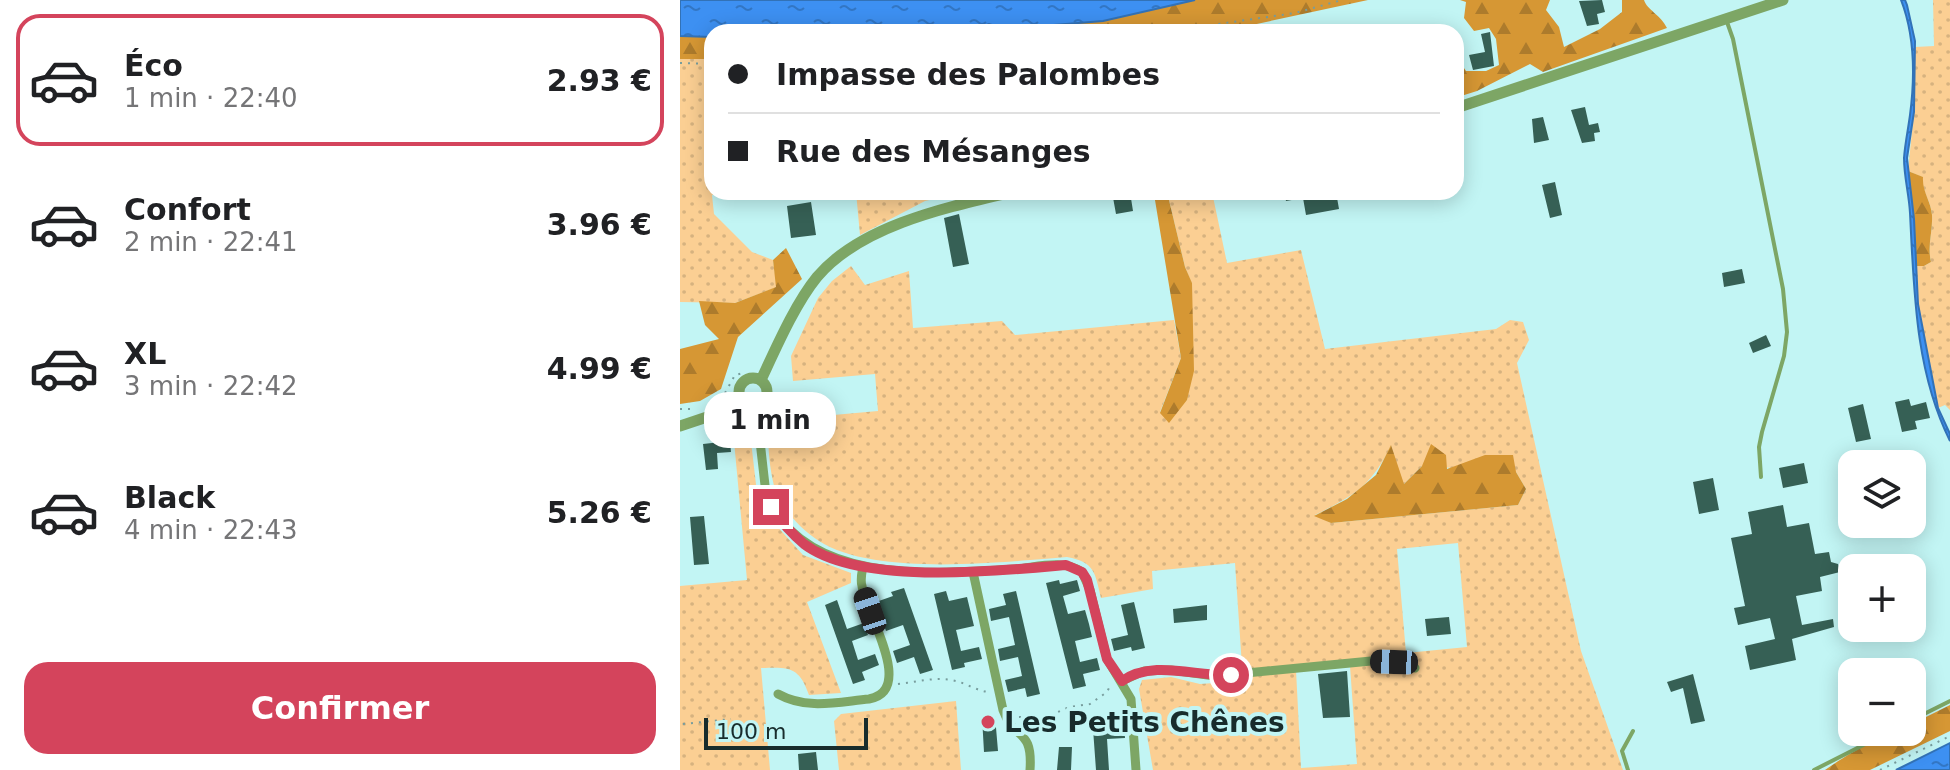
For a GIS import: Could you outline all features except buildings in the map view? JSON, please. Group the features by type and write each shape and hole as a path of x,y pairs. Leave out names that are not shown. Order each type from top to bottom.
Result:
{"street":[{"path":"1464,105 1783,0"},
{"path":"761,380 805,296 816,278 831,263 895,226 943,208 978,200"},
{"path":"746,380 761,380 768,391 762,403 756,406 747,404 741,398 740,388 746,380"},
{"path":"680,426 713,415 741,398"},
{"path":"756,406 766,494 777,516 804,544 818,552 863,566 927,572 1066,565 1082,572 1087,580 1107,659 1131,699 1136,770"},
{"path":"778,694 793,703 810,705 876,698 889,684 889,664 861,584 863,566"},
{"path":"973,572 1006,718 1027,739 1031,748 1030,770"},
{"path":"1120,679 1144,671 1171,670 1215,676 1371,661 1394,662 1415,668"}],"lane":[{"path":"1726,20 1733,39 1780,274 1787,332 1784,356 1759,447 1761,477"},
{"path":"1926,713 1950,701"},
{"path":"1628,770 1622,751 1633,731"},
{"path":"1814,770 1861,746"}],"path":[{"path":"1219,24 1295,13 1342,0"},
{"path":"680,63 704,64"},
{"path":"724,395 735,375 743,373 746,380"},
{"path":"680,409 702,408"},
{"path":"889,684 930,679 954,680 987,693 998,689"},
{"path":"1006,718 1049,716 1069,707 1090,704 1120,679"},
{"path":"683,724 731,719"},
{"path":"1880,770 1950,736"}],"shaded area":[{"path":"1933,0 1950,0 1950,410 1945,405 1938,408 1916,284 1915,266 1931,262 1931,210 1922,177 1908,171 1914,112 1915,47 1934,46"},
{"path":"680,59 704,59 704,200 713,200 714,214 752,252 773,260 777,287 735,303 680,302"},
{"path":"857,200 929,200 925,201 860,235"},
{"path":"1169,200 1214,200 1227,263 1301,250 1325,349 1496,329 1510,320 1523,322 1529,340 1517,363 1581,651 1623,770 1153,770 1139,689 1142,680 1171,677 1200,684 1243,681 1235,563 1152,571 1153,589 1101,598 1092,570 1083,562 1067,557 940,564 872,559 843,552 807,532 778,497 770,465 768,437 776,408 784,405 799,407 800,418 878,411 875,374 793,381 791,356 818,298 832,281 851,266 865,285 909,271 913,328 1002,321 1015,335 1174,320 1181,358 1160,412 1187,400 1192,284","holes":["1391,446 1403,485 1422,466 1516,472 1526,489 1518,505 1331,523 1315,515 1341,502 1368,481","1458,543 1467,647 1406,653 1397,549","1350,666 1357,764 1301,768 1296,670"]},
{"path":"737,415 743,416 749,424 757,493 765,513 803,555 851,573 851,583 807,602 841,693 809,695 801,678 792,670 761,668 770,770 680,770 680,586 747,580 734,441 723,422"},
{"path":"956,701 961,770 839,770 834,721 841,714"}],"green space":[{"path":"1195,0 1368,0 1257,24 1066,24 1103,21"},
{"path":"1460,0 1550,0 1546,10 1559,27 1564,47 1600,29 1622,12 1622,0 1644,0 1667,28 1543,72 1530,64 1464,95 1464,68 1466,71 1486,71 1499,65 1496,39 1489,28 1474,31 1464,18 1466,2"},
{"path":"680,36 704,37 704,59 680,59"},
{"path":"1908,171 1923,177 1931,210 1931,262 1924,266 1915,266 1914,219"},
{"path":"1155,200 1169,200 1185,267 1192,283 1194,371 1187,400 1169,423 1160,413 1181,358"},
{"path":"786,248 802,279 738,337 721,389 700,401 680,404 680,349 719,339 705,325 699,301 735,303 776,287 773,260"},
{"path":"1431,444 1446,455 1447,469 1485,455 1513,455 1516,472 1526,489 1518,505 1331,523 1314,516 1347,499 1376,475 1391,445 1404,484 1422,466"},
{"path":"1950,705 1950,731 1926,743 1926,717"},
{"path":"1866,746 1919,746 1870,770 1825,770"}],"water":[{"path":"680,0 1195,0 1103,21 1066,24 704,24 704,37 680,36"},
{"path":"1901,0 1905,0 1907,5 1915,41 1914,112 1907,158 1918,304 1938,408 1950,441 1930,387 1918,330 1904,158 1912,101 1913,57"},
{"path":"1950,743 1950,770 1896,770"}],"place":[{"name":"Les Petits Chênes","path":"988,722"}],"route":[{"path":"771,507 804,544 818,552 863,566 927,572 1075,567 1087,580 1107,659 1122,681 1144,671 1231,675"}]}
